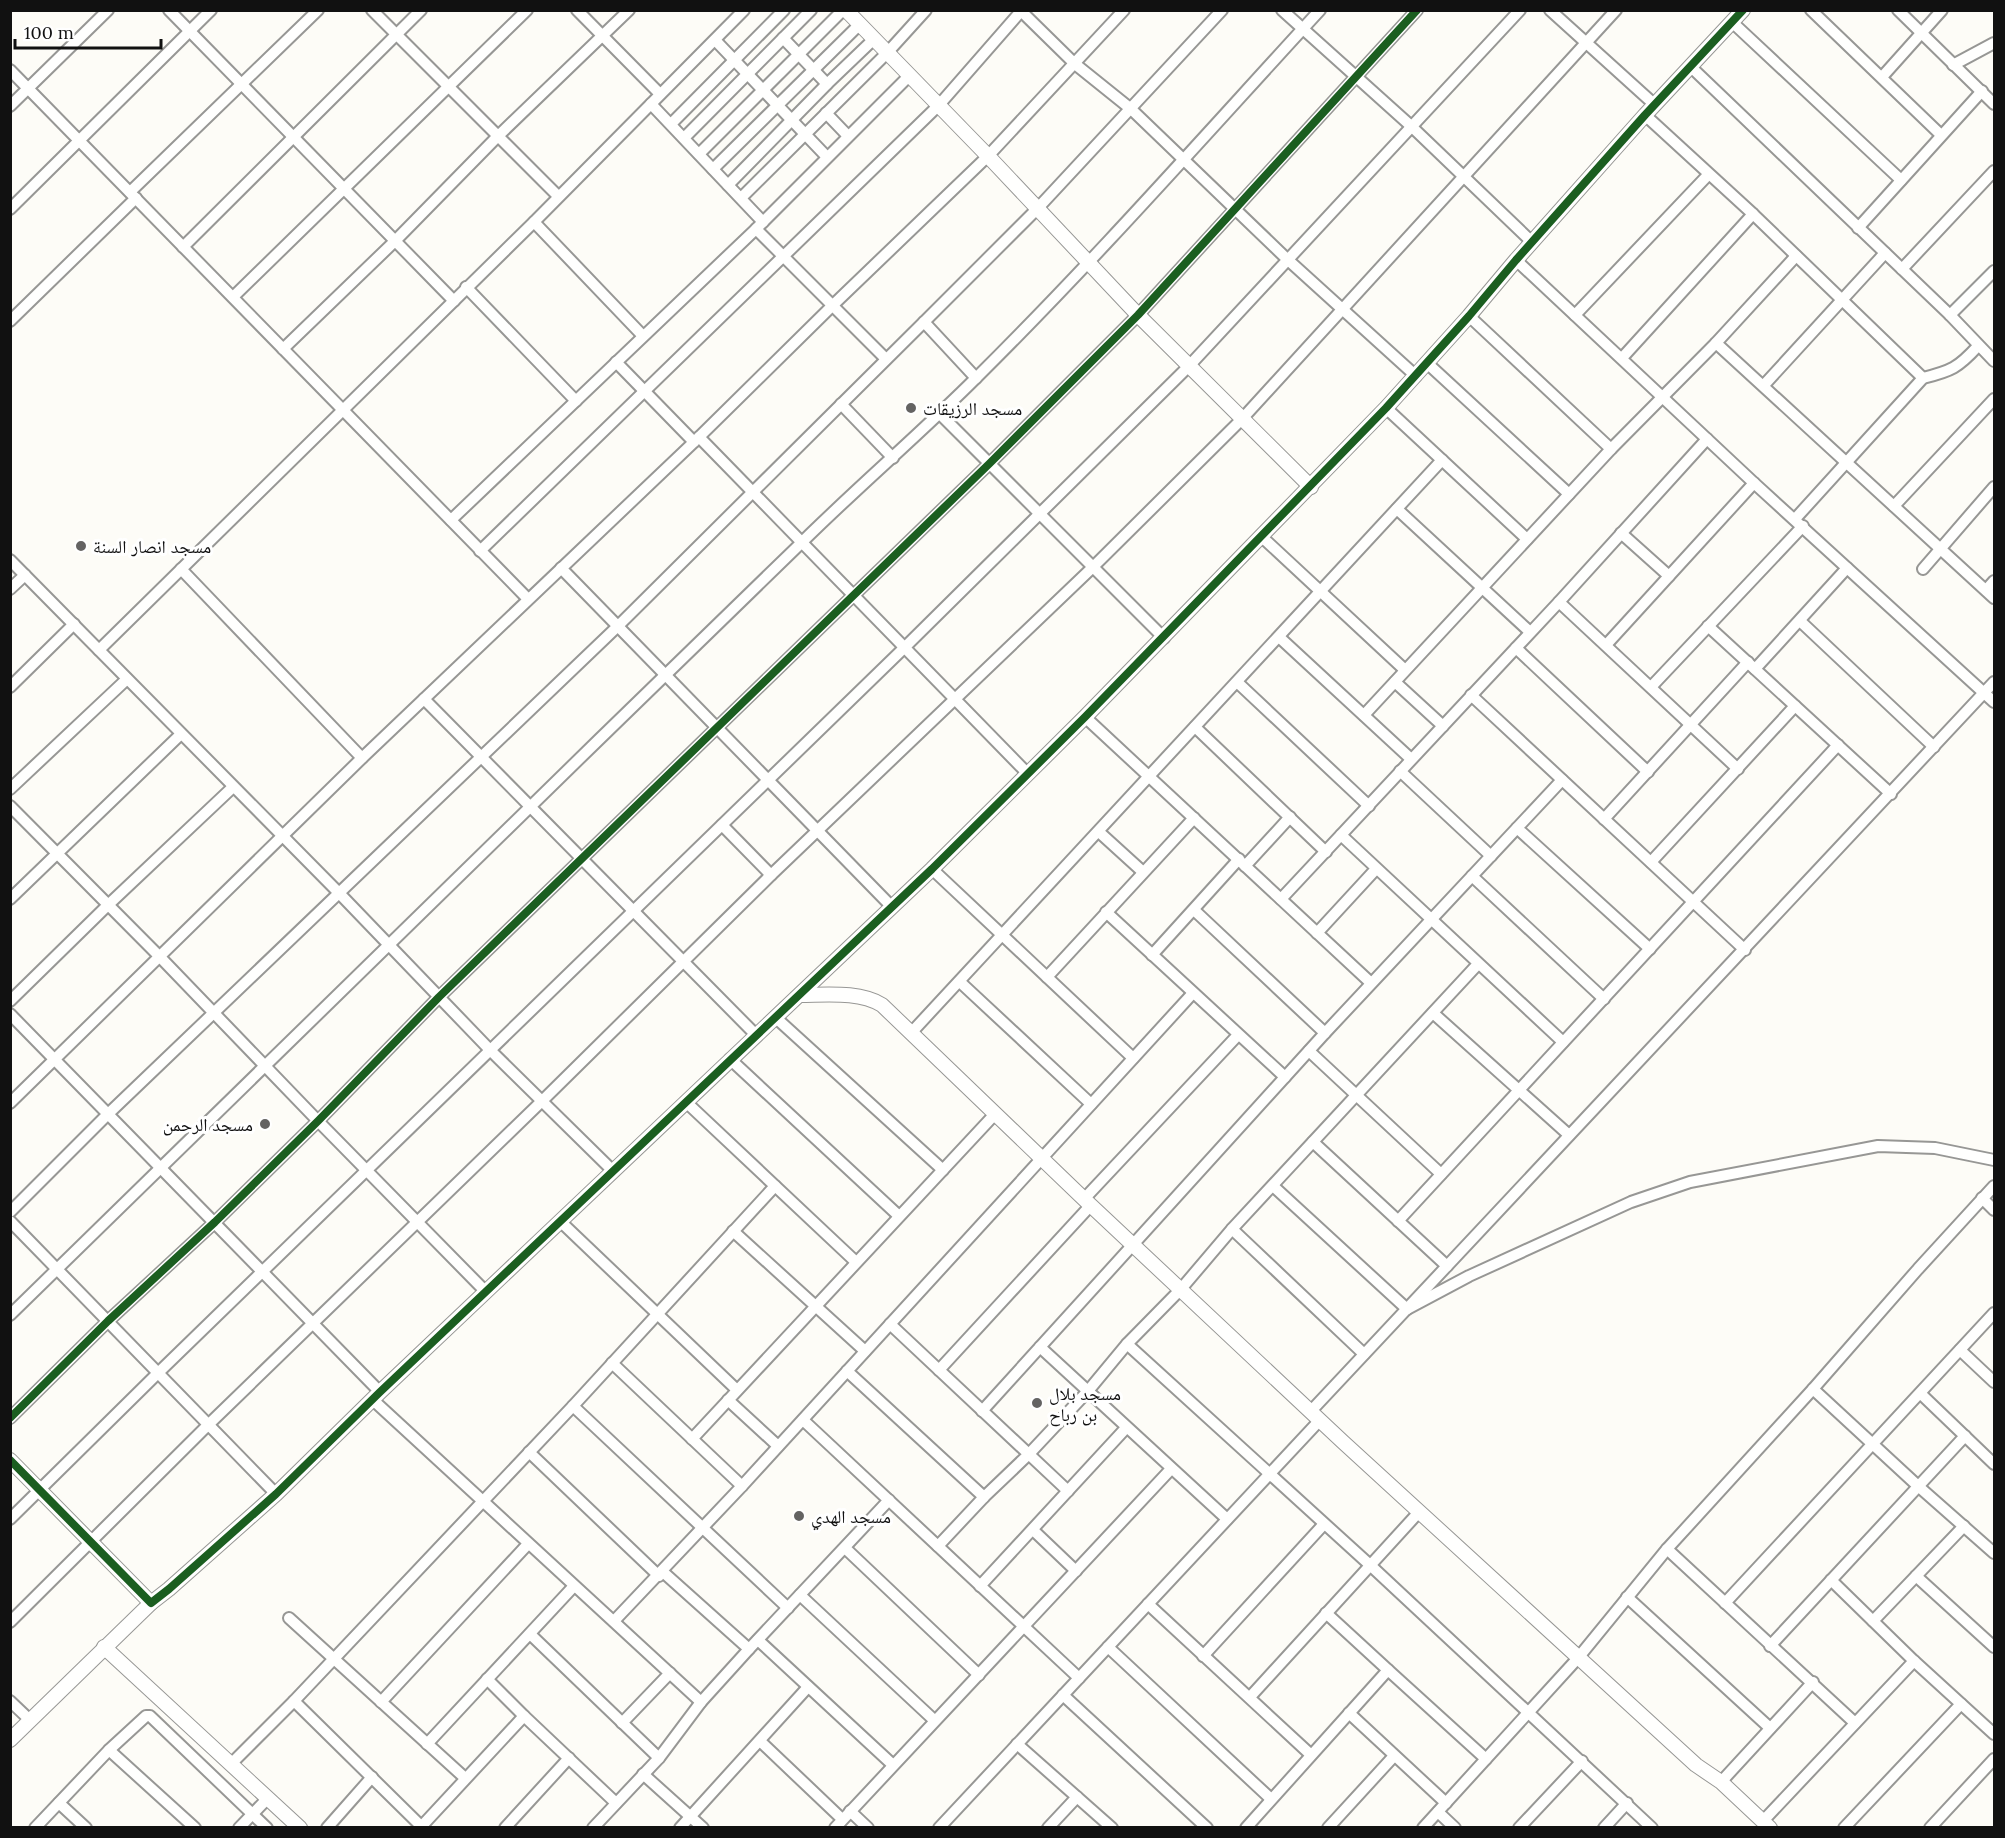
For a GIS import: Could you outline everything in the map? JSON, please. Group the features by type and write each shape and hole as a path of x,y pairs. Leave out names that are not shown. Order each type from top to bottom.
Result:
{"street":[{"path":"10,106 108,10"},
{"path":"169,10 454,301"},
{"path":"10,209 212,10"},
{"path":"10,321 241,85 318,10"},
{"path":"372,10 558,196"},
{"path":"183,246 421,10"},
{"path":"233,297 527,10"},
{"path":"577,10 660,94"},
{"path":"284,349 497,137 629,10"},
{"path":"99,650 534,222 744,10"},
{"path":"671,124 784,10"},
{"path":"684,138 811,10"},
{"path":"699,153 844,10 988,156 1087,263 1311,487"},
{"path":"741,198 887,53 926,10"},
{"path":"10,1103 362,758 696,440 988,156 1124,10"},
{"path":"10,1212 108,1114 618,626 1037,208 1222,10"},
{"path":"1282,10 1411,126 1532,242"},
{"path":"10,1315 801,543 976,378 1087,263 1320,10"},
{"path":"10,1418 108,1320 215,1222 318,1122 439,997 989,464 1138,315 1417,10"},
{"path":"10,1519 904,648 1189,366 1520,10"},
{"path":"1550,10 1586,43 1708,175 1753,214 1923,378"},
{"path":"10,1622 209,1424 771,875 1093,567 1242,419 1616,10"},
{"path":"10,1740 104,1647 276,1494 932,869 1028,774 1164,638 1416,376 1532,242 1743,10"},
{"path":"1811,10 1941,135"},
{"path":"1898,10 1995,104"},
{"path":"1882,77 1942,10"},
{"path":"480,551 939,105 1021,11 1075,64 1131,109 1287,260 1416,376"},
{"path":"1732,22 1901,180"},
{"path":"713,169 860,25"},
{"path":"783,38 827,84"},
{"path":"728,185 791,119 874,39"},
{"path":"715,40 827,157"},
{"path":"1953,65 1995,43"},
{"path":"1691,67 1995,361"},
{"path":"10,70 528,599"},
{"path":"451,520 760,225 909,76"},
{"path":"1858,228 1982,91"},
{"path":"651,104 741,198 784,256 886,359"},
{"path":"826,113 848,136"},
{"path":"713,140 727,154"},
{"path":"1902,269 1995,171"},
{"path":"1575,315 1708,175"},
{"path":"1622,358 1753,214"},
{"path":"534,222 643,336"},
{"path":"1764,385 1885,253"},
{"path":"1364,715 1611,449 1716,343 1796,256"},
{"path":"1516,260 1754,483 1995,702"},
{"path":"1950,315 1995,271"},
{"path":"466,287 576,401"},
{"path":"1469,316 1611,449"},
{"path":"924,322 976,378"},
{"path":"1716,343 1990,594 1995,580"},
{"path":"1651,687 1799,523 1846,462 1923,378 1947,372 1962,364 1978,346"},
{"path":"616,362 752,492 1028,774"},
{"path":"1427,363 1569,494"},
{"path":"1894,506 1995,399"},
{"path":"841,404 893,458"},
{"path":"1386,408 1527,539"},
{"path":"939,413 1164,638"},
{"path":"1281,899 1559,602 1707,439"},
{"path":"911,1033 1442,460"},
{"path":"1606,645 1754,483"},
{"path":"1923,569 1995,487"},
{"path":"1397,509 1530,632"},
{"path":"1621,533 1669,576"},
{"path":"1262,537 1405,670"},
{"path":"10,560 339,893 491,1051 613,1171"},
{"path":"1604,819 1691,726 1800,621 1847,567"},
{"path":"561,568 892,907"},
{"path":"181,569 362,758"},
{"path":"10,589 25,575"},
{"path":"1559,602 1738,769"},
{"path":"1800,621 1934,747"},
{"path":"10,687 74,624"},
{"path":"1708,626 1891,794"},
{"path":"1279,637 1411,759"},
{"path":"1516,648 1648,772"},
{"path":"10,789 127,679"},
{"path":"1237,682 1369,806"},
{"path":"1395,682 1443,726"},
{"path":"939,1827 1270,1474 1364,1354 1995,682"},
{"path":"1471,695 1745,950"},
{"path":"424,699 756,1035"},
{"path":"1651,861 1795,706"},
{"path":"1085,717 1371,983"},
{"path":"1195,728 1326,852"},
{"path":"10,899 181,734"},
{"path":"1398,1221 1838,745"},
{"path":"1400,771 1491,856"},
{"path":"982,1411 1325,1033 1562,780"},
{"path":"10,1001 233,787"},
{"path":"10,806 486,1292"},
{"path":"1152,955 1242,862 1290,817"},
{"path":"1047,977 1194,818"},
{"path":"722,825 771,875"},
{"path":"1517,828 1650,950"},
{"path":"1099,832 1143,872"},
{"path":"1341,836 1563,1042"},
{"path":"932,869 1133,1058"},
{"path":"1317,933 1376,869"},
{"path":"1472,876 1604,999"},
{"path":"1194,910 1325,1033"},
{"path":"1106,912 1285,1077"},
{"path":"938,1546 1088,1391 1127,1344 1181,1289 1232,1230 1478,964"},
{"path":"960,982 1091,1104"},
{"path":"615,1621 803,1420 1193,993"},
{"path":"800,995 862,997 882,1005 1042,1159 1419,1512 1696,1765 1721,1782 1766,1824 1855,1723 1914,1661"},
{"path":"1432,1013 1569,1135"},
{"path":"10,1014 314,1323 377,1396 482,1501 701,1702"},
{"path":"775,1017 943,1170"},
{"path":"939,1370 1238,1035"},
{"path":"1309,1051 1441,1174"},
{"path":"730,1059 899,1216"},
{"path":"686,1102 856,1262"},
{"path":"692,1439 995,1114"},
{"path":"1313,1142 1447,1266"},
{"path":"1407,1308 1469,1276 1631,1202 1690,1182 1878,1146 1935,1148 1995,1160"},
{"path":"231,1764 294,1701 573,1406 775,1186"},
{"path":"1273,1186 1407,1308"},
{"path":"1423,1827 1578,1658 1667,1550 1995,1186"},
{"path":"1982,1198 1995,1210"},
{"path":"10,1221 276,1494"},
{"path":"561,1222 737,1390"},
{"path":"1232,1230 1364,1354"},
{"path":"733,1231 865,1351"},
{"path":"1725,1603 1995,1313"},
{"path":"891,1324 1068,1491"},
{"path":"1127,1344 1370,1565 1652,1827"},
{"path":"1040,1347 1227,1520"},
{"path":"1960,1350 1995,1382"},
{"path":"612,1363 742,1486"},
{"path":"848,1371 984,1497"},
{"path":"1813,1389 1995,1553"},
{"path":"1921,1394 1995,1464"},
{"path":"728,1400 778,1446"},
{"path":"573,1406 788,1608"},
{"path":"803,1420 1079,1678"},
{"path":"980,1586 1126,1428"},
{"path":"1770,1646 1965,1436"},
{"path":"528,1452 661,1574 749,1649"},
{"path":"10,1460 152,1603"},
{"path":"842,1819 1172,1469"},
{"path":"592,1827 644,1774 701,1702 749,1649 889,1500"},
{"path":"1250,1697 1419,1512"},
{"path":"1203,1656 1324,1524"},
{"path":"1873,1621 1964,1526"},
{"path":"1033,1530 1076,1572"},
{"path":"381,1702 528,1544"},
{"path":"844,1548 979,1675"},
{"path":"1667,1550 1855,1723"},
{"path":"1916,1576 1995,1647"},
{"path":"1831,1580 1914,1661 1995,1734"},
{"path":"427,1744 574,1586"},
{"path":"800,1595 934,1720"},
{"path":"1627,1597 1770,1728"},
{"path":"1148,1604 1310,1754"},
{"path":"1326,1613 1486,1759"},
{"path":"289,1618 465,1778"},
{"path":"530,1634 658,1758"},
{"path":"758,1640 893,1765"},
{"path":"104,1647 300,1827"},
{"path":"1108,1647 1271,1799"},
{"path":"1246,1827 1388,1670"},
{"path":"622,1723 670,1673"},
{"path":"487,1679 616,1803"},
{"path":"1721,1782 1813,1682"},
{"path":"680,1827 808,1688"},
{"path":"1063,1695 1207,1827"},
{"path":"10,1701 30,1720"},
{"path":"294,1701 420,1827 524,1716"},
{"path":"1844,1827 1961,1704"},
{"path":"1349,1713 1446,1803"},
{"path":"35,1827 109,1750 146,1716 150,1716 267,1827"},
{"path":"760,1741 842,1819 868,1827"},
{"path":"1017,1744 1112,1827"},
{"path":"109,1750 195,1827"},
{"path":"1328,1827 1394,1756"},
{"path":"505,1827 569,1758"},
{"path":"1930,1827 1995,1759"},
{"path":"1519,1827 1582,1761"},
{"path":"644,1774 704,1827"},
{"path":"327,1827 372,1777"},
{"path":"1048,1827 1077,1797"},
{"path":"239,1827 268,1798"},
{"path":"59,1803 86,1827"},
{"path":"1604,1827 1627,1803"},
{"path":"1438,1812 1455,1827"}],"cycle path":[{"path":"10,1418 108,1321 215,1222 439,997 989,464 1138,315 1417,10"},
{"path":"10,1460 151,1603 169,1589 276,1494 380,1392 932,869 1085,717 1386,408 1645,115 1743,10"}],"place":[{"name":"مسجد الرزيقات","path":"911,408"},
{"name":"مسجد انصار السنة","path":"81,546"},
{"name":"مسجد الرحمن","path":"265,1124"},
{"name":"مسجد بلال بن رباح","path":"1037,1403"},
{"name":"مسجد الهدي","path":"799,1516"}]}
